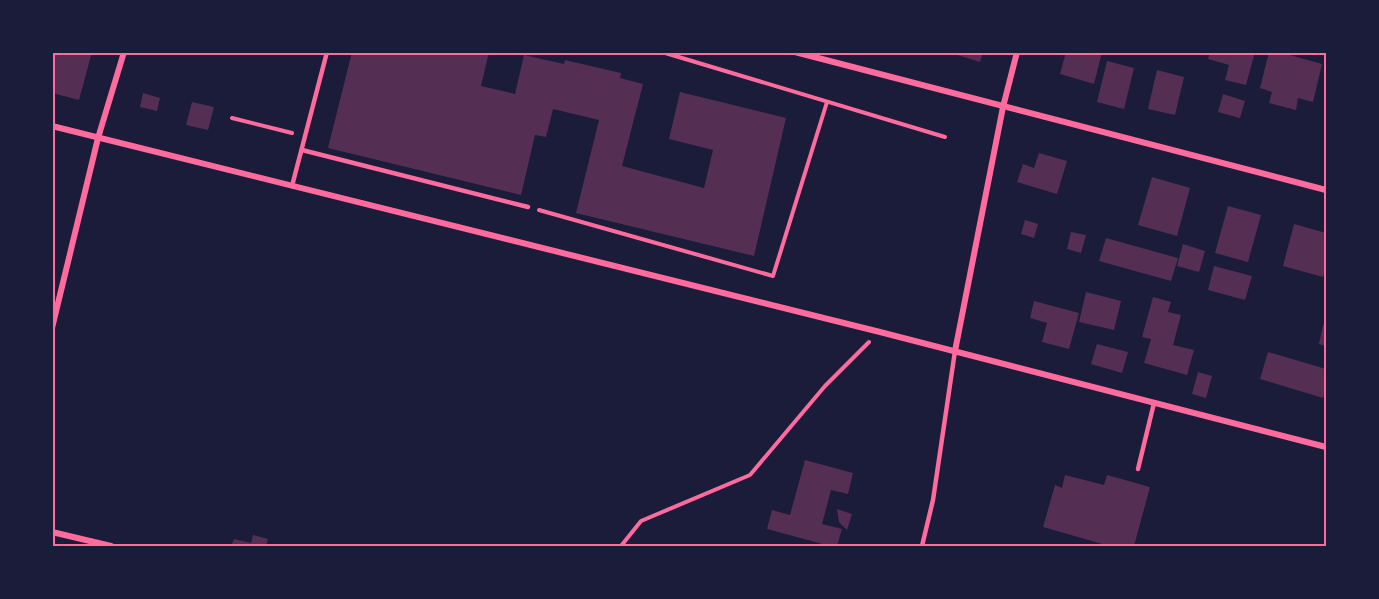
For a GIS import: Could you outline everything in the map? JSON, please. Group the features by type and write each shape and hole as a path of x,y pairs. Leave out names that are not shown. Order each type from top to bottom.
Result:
{"street":[{"path":"52,328 98,138 124,52"},
{"path":"795,52 1326,190"},
{"path":"956,351 1003,107 1017,52"},
{"path":"52,126 956,351 1326,447"},
{"path":"52,532 111,546"}],"lane":[{"path":"292,187 327,52"},
{"path":"302,150 528,207"},
{"path":"922,546 933,500 956,351"},
{"path":"1138,469 1154,403"}],"path":[{"path":"662,52 945,137"},
{"path":"528,207 772,276 827,102"},
{"path":"232,118 305,136"},
{"path":"621,546 641,521 750,475 825,387 880,332"}],"building":[{"path":"52,52 92,52 79,100 52,93"},
{"path":"352,52 489,52 481,86 515,94 524,55 564,64 565,60 621,73 620,78 643,84 622,166 704,188 713,150 669,139 680,92 786,118 754,256 576,213 599,120 553,109 546,137 535,135 521,195 328,148"},
{"path":"948,52 983,52 980,62"},
{"path":"1066,52 1102,52 1094,84 1060,74"},
{"path":"1210,52 1255,52 1246,85 1225,80 1229,65 1208,59"},
{"path":"1269,52 1279,52 1322,64 1313,102 1298,98 1296,110 1269,103 1272,92 1260,88"},
{"path":"1107,61 1134,68 1124,109 1097,102"},
{"path":"1157,70 1184,77 1175,115 1148,109"},
{"path":"143,93 160,98 157,111 140,107"},
{"path":"1223,94 1245,101 1240,118 1218,112"},
{"path":"192,102 214,107 208,130 186,125"},
{"path":"1039,153 1067,161 1057,194 1017,182 1023,164 1034,168"},
{"path":"1152,177 1190,188 1177,236 1138,225"},
{"path":"1228,206 1261,215 1248,262 1215,253"},
{"path":"1025,220 1038,224 1034,238 1021,234"},
{"path":"1294,224 1326,233 1326,266 1323,277 1283,266"},
{"path":"1071,232 1086,235 1081,253 1067,249"},
{"path":"1106,238 1178,258 1171,281 1099,261"},
{"path":"1183,244 1205,251 1199,272 1177,266"},
{"path":"1214,266 1252,276 1245,300 1208,290"},
{"path":"1086,292 1121,301 1114,330 1079,322"},
{"path":"1153,297 1171,302 1168,312 1181,315 1173,345 1194,350 1187,375 1144,363 1151,339 1142,337"},
{"path":"1034,301 1079,313 1069,349 1042,342 1047,323 1030,318"},
{"path":"1323,325 1326,325 1326,346 1319,344"},
{"path":"1097,344 1128,352 1122,373 1091,364"},
{"path":"1268,352 1326,369 1326,387 1323,398 1260,379"},
{"path":"1198,372 1212,376 1206,398 1192,394"},
{"path":"805,460 853,473 848,494 831,490 822,524 842,529 837,546 767,529 772,510 790,515"},
{"path":"1065,475 1104,485 1107,475 1150,487 1134,546 1106,546 1043,527 1055,485 1062,488"},
{"path":"837,509 852,514 847,530 839,522"},
{"path":"253,535 268,539 266,546 231,546 234,539 251,543"}]}
